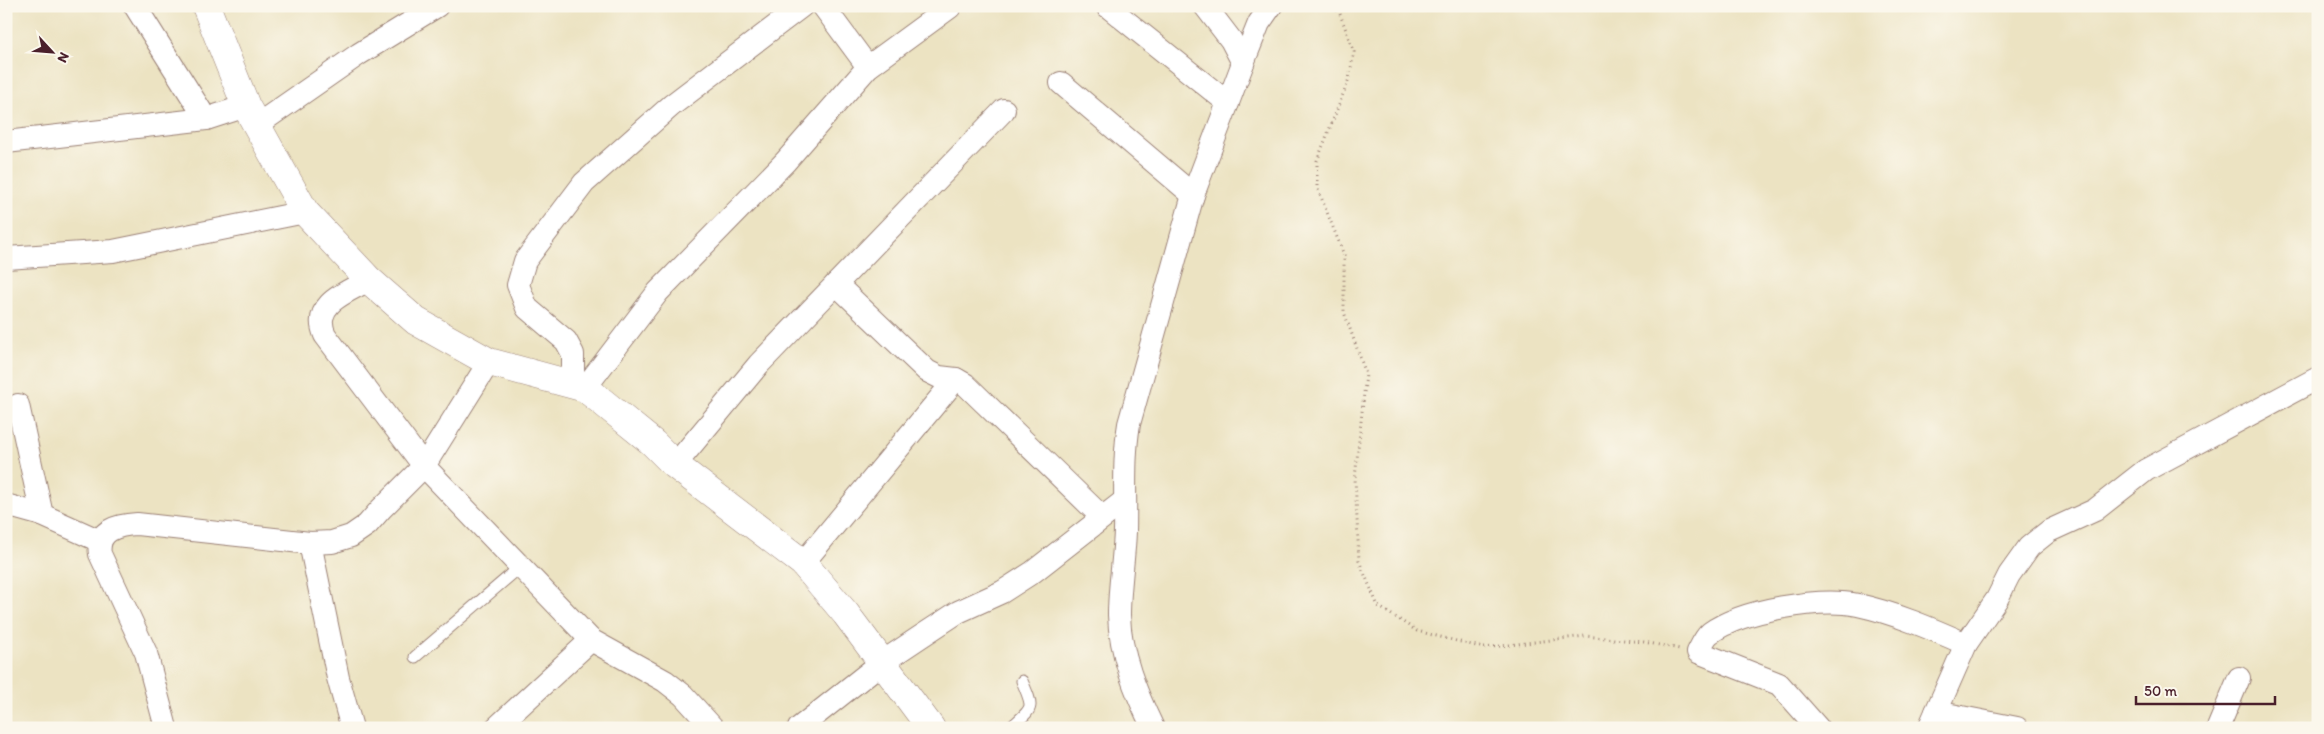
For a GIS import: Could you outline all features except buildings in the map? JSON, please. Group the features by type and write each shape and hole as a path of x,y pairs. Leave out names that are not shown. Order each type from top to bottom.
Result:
{"street":[{"path":"135,6 206,119"},
{"path":"206,6 252,116 305,212 369,280 416,321 489,362 579,386 653,443 675,466 803,563 846,614 931,728"},
{"path":"6,142 206,119 252,116 437,6"},
{"path":"579,386 573,354 566,341 527,308 518,285 524,261 584,183 672,105 802,6"},
{"path":"823,6 868,67"},
{"path":"1107,6 1228,103"},
{"path":"1205,6 1231,40 1243,63"},
{"path":"1153,728 1140,701 1126,660 1119,616 1125,529 1125,447 1129,424 1193,195 1259,24 1271,6"},
{"path":"579,386 658,292 785,162 868,67 950,7"},
{"path":"1061,83 1193,195"},
{"path":"675,466 759,364 1004,110"},
{"path":"6,258 113,251 305,212"},
{"path":"369,280 335,298 326,308 321,328 424,466 591,640 666,681 684,695 711,727"},
{"path":"836,284 927,371 939,377 956,379 983,399 1102,517"},
{"path":"166,728 146,653 111,576 103,563 99,548 100,541 111,528 137,524 310,543 332,542 352,536 367,525 424,466 489,362"},
{"path":"2017,728 1933,720 1966,644 1997,599 2009,575 2029,548 2049,531 2095,510 2146,470 2318,378"},
{"path":"803,563 956,379"},
{"path":"18,405 42,515"},
{"path":"799,728 882,663 958,612 1002,592 1033,572 1124,501"},
{"path":"6,505 42,515 100,541"},
{"path":"310,543 338,678 352,728"},
{"path":"1818,728 1779,684 1698,652 1709,633 1751,613 1804,604 1857,605 1907,620 1966,644"},
{"path":"496,728 591,640"},
{"path":"2218,728 2239,678"}],"lane":[{"path":"415,657 520,567"},
{"path":"1010,728 1030,709 1031,703 1022,681"}],"path":[{"path":"1334,6 1340,14 1354,52 1349,79 1317,161 1317,187 1344,255 1344,312 1366,374 1355,478 1358,552 1359,561 1378,606 1417,631 1484,648 1585,636 1644,642 1698,652"}]}
